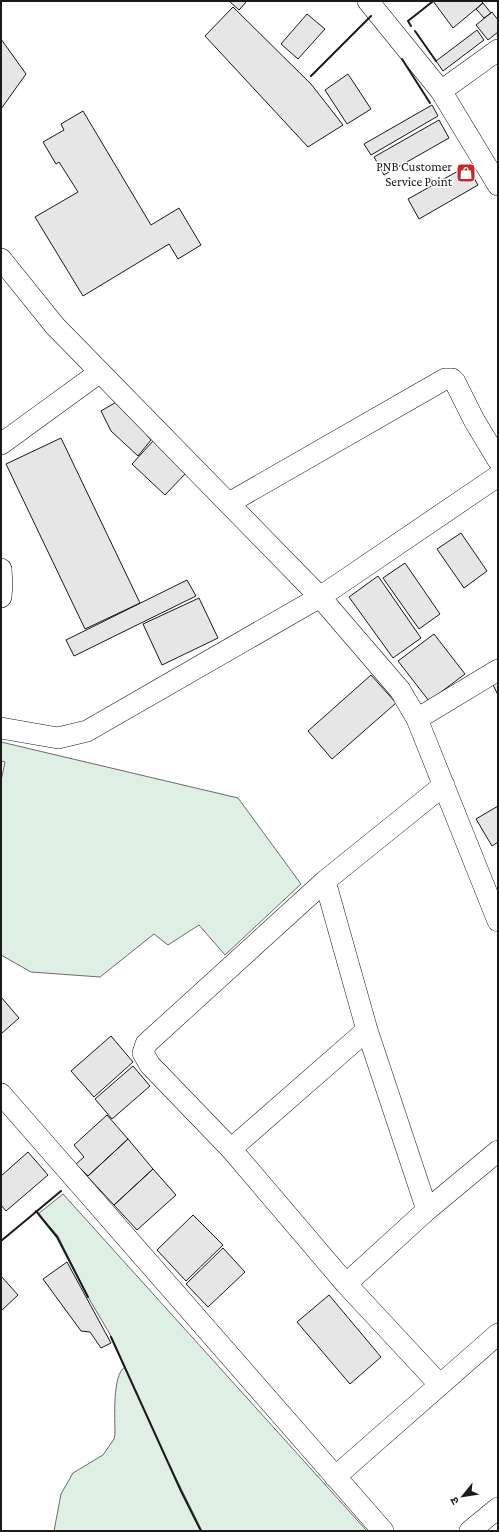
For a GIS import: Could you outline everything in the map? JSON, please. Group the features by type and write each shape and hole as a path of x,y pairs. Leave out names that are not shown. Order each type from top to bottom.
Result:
{"street":[{"path":"368,1 441,91 498,186"},
{"path":"441,91 498,50"},
{"path":"1,259 55,326 320,597 400,690 417,720 498,920"},
{"path":"1,444 100,372"},
{"path":"229,503 446,379 452,379 455,382 474,420 498,460"},
{"path":"1,728 58,738 87,731 320,597 498,476"},
{"path":"1,569 1,597"},
{"path":"417,720 498,670"},
{"path":"440,1385 346,1284 231,1149 150,1065 143,1053 146,1044 325,881 444,785"},
{"path":"325,881 367,1030 427,1210"},
{"path":"231,1149 367,1030"},
{"path":"1,1094 382,1531"},
{"path":"346,1284 427,1210 498,1151"},
{"path":"335,1477 498,1334"},
{"path":"470,1531 498,1508"}],"green space":[{"path":"1,742 238,798 301,884 225,955 199,925 168,945 154,934 100,977 31,972 1,955 1,781 5,762 1,761"},
{"path":"63,1194 367,1531 202,1531 168,1462 201,1531 54,1531 61,1494 73,1473 103,1455 114,1439 116,1388 121,1371 125,1367 111,1336 88,1297 58,1236 38,1214"}],"building":[{"path":"229,1 247,1 239,10"},
{"path":"433,1 481,1 483,3 453,28"},
{"path":"483,3 491,13 484,18 476,9"},
{"path":"233,7 311,84 343,125 308,147 205,36"},
{"path":"492,12 498,20 498,32 488,40 476,25"},
{"path":"307,14 325,29 298,59 281,44"},
{"path":"477,30 484,40 443,71 436,61"},
{"path":"1,39 26,74 1,109"},
{"path":"348,74 371,109 347,124 325,90"},
{"path":"432,105 438,116 371,155 364,144"},
{"path":"83,111 151,225 179,208 201,245 178,259 169,244 83,296 35,217 78,192 59,162 56,164 43,142 64,130 61,124"},
{"path":"439,120 449,138 384,175 374,157"},
{"path":"467,166 478,185 419,219 408,199"},
{"path":"118,401 151,440 138,456 111,431 101,411"},
{"path":"61,438 140,603 85,629 6,464"},
{"path":"153,441 186,473 165,495 132,464"},
{"path":"461,533 487,571 464,588 437,549"},
{"path":"405,563 440,614 419,629 383,578"},
{"path":"378,576 421,638 393,658 349,597"},
{"path":"187,580 196,596 74,656 66,640"},
{"path":"199,598 218,638 162,665 143,624"},
{"path":"434,634 465,674 429,701 398,661"},
{"path":"371,675 396,703 332,759 308,731"},
{"path":"498,678 498,695 491,681"},
{"path":"498,806 498,842 492,846 476,819"},
{"path":"1,997 19,1018 1,1034"},
{"path":"111,1036 133,1062 94,1097 71,1071"},
{"path":"133,1066 150,1086 112,1119 95,1099"},
{"path":"107,1115 128,1139 88,1176 76,1164 84,1157 74,1145"},
{"path":"128,1139 153,1169 114,1205 86,1175 88,1176"},
{"path":"28,1152 48,1175 6,1211 1,1205 1,1176"},
{"path":"153,1169 176,1195 137,1230 114,1205"},
{"path":"193,1215 223,1245 186,1281 157,1250"},
{"path":"223,1248 245,1272 208,1307 186,1284"},
{"path":"67,1262 111,1343 101,1348 90,1332 81,1331 43,1279"},
{"path":"1,1276 18,1295 1,1311"},
{"path":"329,1295 381,1357 350,1384 297,1322"}],"wall":[{"path":"411,26 408,21 432,2"},
{"path":"311,76 371,16"},
{"path":"415,31 436,61"},
{"path":"402,59 430,103"},
{"path":"1,1241 61,1191"},
{"path":"36,1211 57,1237 88,1297"},
{"path":"111,1337 181,1491 201,1531"}],"place":[{"name":"PNB Customer Service Point","path":"466,173"}]}
